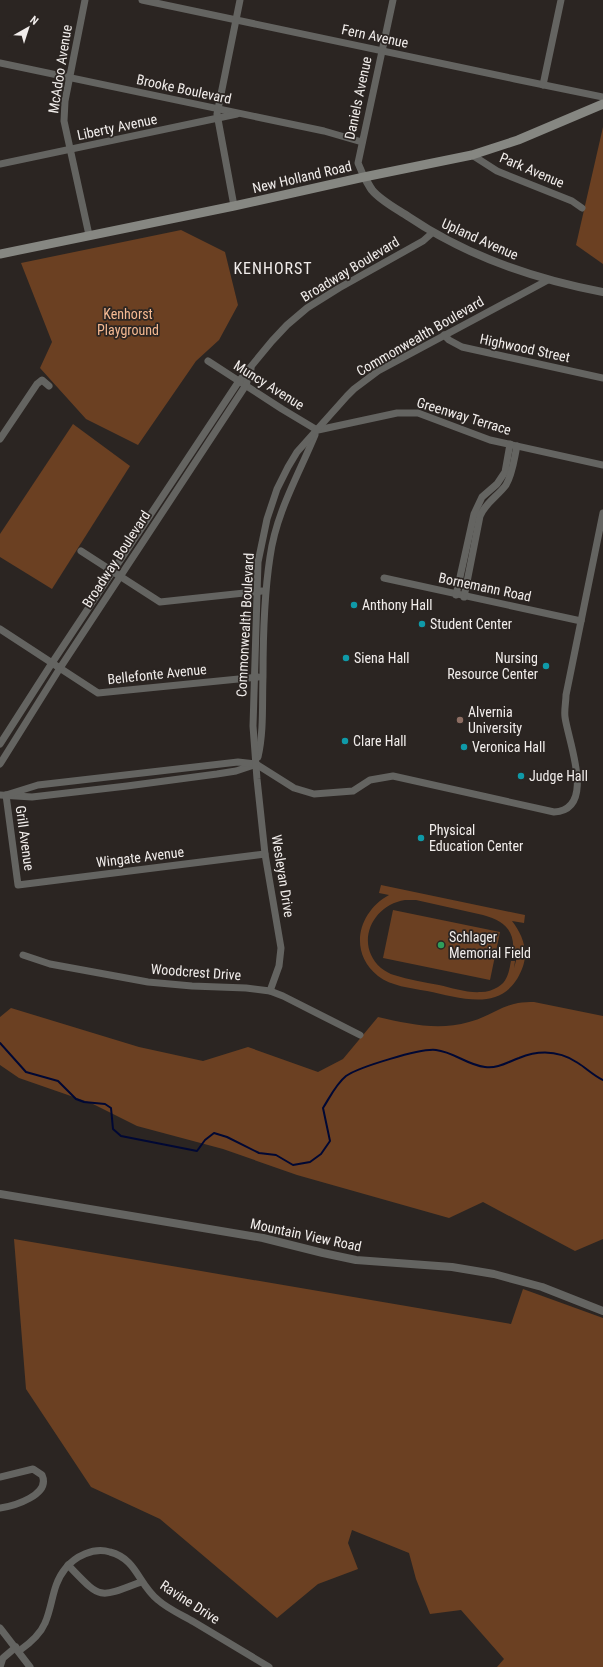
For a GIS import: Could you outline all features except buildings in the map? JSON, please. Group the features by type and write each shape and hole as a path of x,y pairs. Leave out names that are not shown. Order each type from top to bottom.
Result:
{"main road":[{"name":"New Holland Road","path":"0,254 472,155 518,140 603,104"}],"street":[{"name":"McAdoo Avenue","path":"85,0 65,101 64,121 72,149 89,235"},
{"name":"Fern Avenue","path":"142,0 603,97"},
{"path":"234,206 217,119 240,0"},
{"name":"Daniels Avenue","path":"364,177 358,163 393,0"},
{"path":"543,85 561,0"},
{"name":"Brooke Boulevard","path":"0,63 218,110 324,131 362,142"},
{"name":"Liberty Avenue","path":"0,164 239,114"},
{"name":"Park Avenue","path":"472,155 497,171 572,201 582,208"},
{"name":"Upland Avenue","path":"364,177 375,193 432,233 473,253 501,265 548,280 603,292"},
{"name":"Broadway Boulevard","path":"0,744 112,571 239,380 272,340 287,325 312,305 423,241 432,233"},
{"name":"Commonwealth Boulevard","path":"256,764 254,726 258,562 267,519 277,489 297,452 347,396 361,383 378,371 548,280"},
{"name":"Highwood Street","path":"444,335 449,340 462,347 603,378"},
{"name":"Muncy Avenue","path":"208,361 317,430"},
{"name":"Broadway Boulevard","path":"0,764 60,668 246,385 251,367"},
{"path":"0,439 38,384 42,380 50,386"},
{"name":"Greenway Terrace","path":"317,430 406,412 418,413 486,438 603,465"},
{"name":"Commonwealth Boulevard","path":"256,764 261,744 266,590 270,557 281,512 317,430"},
{"path":"456,595 474,514 482,497 497,484 504,472 514,445"},
{"path":"464,597 480,516 484,508 500,491 511,475 514,445"},
{"path":"3,795 32,797 127,786 229,772 256,764 294,788 314,794 353,791 370,780 393,776 554,812 565,810 571,806 576,795 577,788 574,753 565,717 566,695 603,513"},
{"path":"80,551 160,602 266,590"},
{"name":"Bornemann Road","path":"384,578 464,597 581,621"},
{"name":"Bellefonte Avenue","path":"0,629 98,693 263,676"},
{"name":"Wesleyan Drive","path":"256,764 265,854 281,948 279,966 270,991"},
{"name":"Grill Avenue","path":"3,795 18,885"},
{"name":"Wingate Avenue","path":"18,885 265,854"},
{"name":"Woodcrest Drive","path":"23,955 50,964 161,984 246,988 270,991 284,996 360,1035"},
{"name":"Mountain View Road","path":"0,1194 263,1238 323,1254 356,1260 452,1267 494,1274 542,1287 603,1311"},
{"path":"0,1476 33,1469 42,1475 44,1482 42,1489 37,1494 0,1508"},
{"name":"Ravine Drive","path":"0,1667 3,1658 34,1638 45,1623 56,1586 68,1565 78,1557 85,1554 103,1550 122,1556 132,1564 141,1582 159,1601 269,1667"},
{"path":"68,1565 98,1593 105,1594 114,1592 141,1582"},
{"path":"0,1628 30,1667"}],"green space":[{"path":"603,127 603,264 576,245"},
{"name":"Kenhorst Playground","path":"181,230 225,252 238,305 219,340 196,361 138,445 86,419 40,368 52,342 21,263"},
{"path":"73,424 130,466 52,589 0,557 0,534"},
{"path":"381,885 525,915 524,923 512,921 522,938 525,950 522,969 514,983 504,992 493,998 481,1000 454,997 401,986 378,976 363,956 360,944 364,922 370,911 378,902 389,895 379,893","holes":["405,900 416,900 483,915 504,925 508,929 513,941 512,957 515,958 516,955 517,957 514,968 515,961 511,961 508,976 504,982 498,987 485,992 465,991 400,977 381,968 373,958 369,948 368,937 370,927 376,917 393,903"]},
{"name":"Schlager Memorial Field","path":"393,910 500,932 490,980 383,958"},
{"path":"522,1002 534,1002 603,1016 603,1239 575,1251 483,1202 449,1218 297,1175 223,1149 137,1126 91,1103 19,1078 0,1065 0,1017 11,1008 139,1047 203,1061 248,1047 318,1072 343,1059 378,1017 424,1026 457,1025 481,1018"},
{"path":"14,1239 511,1324 523,1289 603,1318 603,1667 497,1667 504,1659 461,1610 430,1614 416,1579 409,1553 352,1530 348,1543 358,1569 318,1584 277,1618 160,1519 91,1487 26,1389"}],"waterway":[{"path":"0,1043 26,1072 58,1081 76,1099 84,1102 105,1104 111,1108 113,1129 121,1136 197,1151 205,1140 214,1133 227,1137 259,1153 276,1155 293,1165 310,1162 321,1154 330,1141 323,1108 342,1079 363,1068 404,1055 428,1050 436,1050 449,1053 478,1066 494,1067 527,1055 542,1053 557,1054 571,1059 603,1080"}],"place":[{"name":"Anthony Hall","path":"354,605"},
{"name":"Student Center","path":"422,624"},
{"name":"Siena Hall","path":"346,658"},
{"name":"Nursing Resource Center","path":"546,666"},
{"name":"Alvernia University","path":"460,720"},
{"name":"Clare Hall","path":"345,741"},
{"name":"Veronica Hall","path":"464,747"},
{"name":"Judge Hall","path":"521,776"},
{"name":"Physical Education Center","path":"421,838"},
{"name":"Schlager Memorial Field","path":"441,945"}],"district":[{"name":"KENHORST","path":"273,268"}]}
